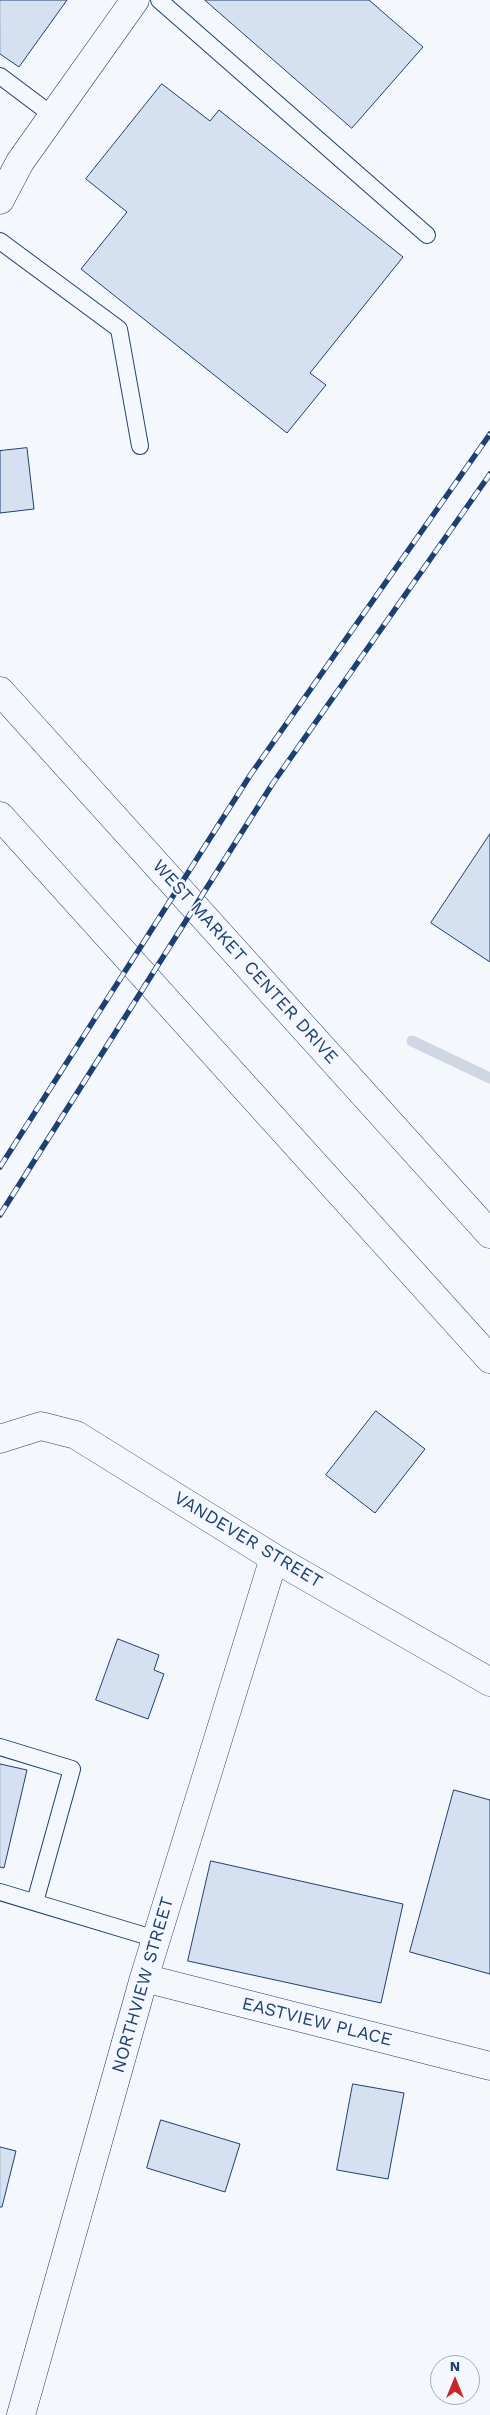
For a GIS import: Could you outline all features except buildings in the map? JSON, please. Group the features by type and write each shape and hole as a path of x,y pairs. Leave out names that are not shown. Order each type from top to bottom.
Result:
{"street":[{"path":"0,200 10,170 135,0"},
{"name":"WEST MARKET CENTER DRIVE","path":"0,691 490,1234"},
{"path":"0,816 490,1359"},
{"name":"VANDEVER STREET","path":"0,1439 42,1426 76,1435 274,1558 490,1682"},
{"name":"NORTHVIEW STREET","path":"21,2415 144,1978 274,1558"},
{"name":"EASTVIEW PLACE","path":"144,1978 490,2066"}],"lane":[{"path":"159,0 427,235"},
{"path":"0,76 52,115"},
{"path":"0,241 119,329 140,446"},
{"path":"0,1747 72,1769 35,1902"},
{"path":"0,1892 156,1939"}],"waterway":[{"path":"412,1041 490,1078"}],"railway":[{"path":"0,1167 251,774 490,434"},
{"path":"0,1215 273,783 490,474"}]}
